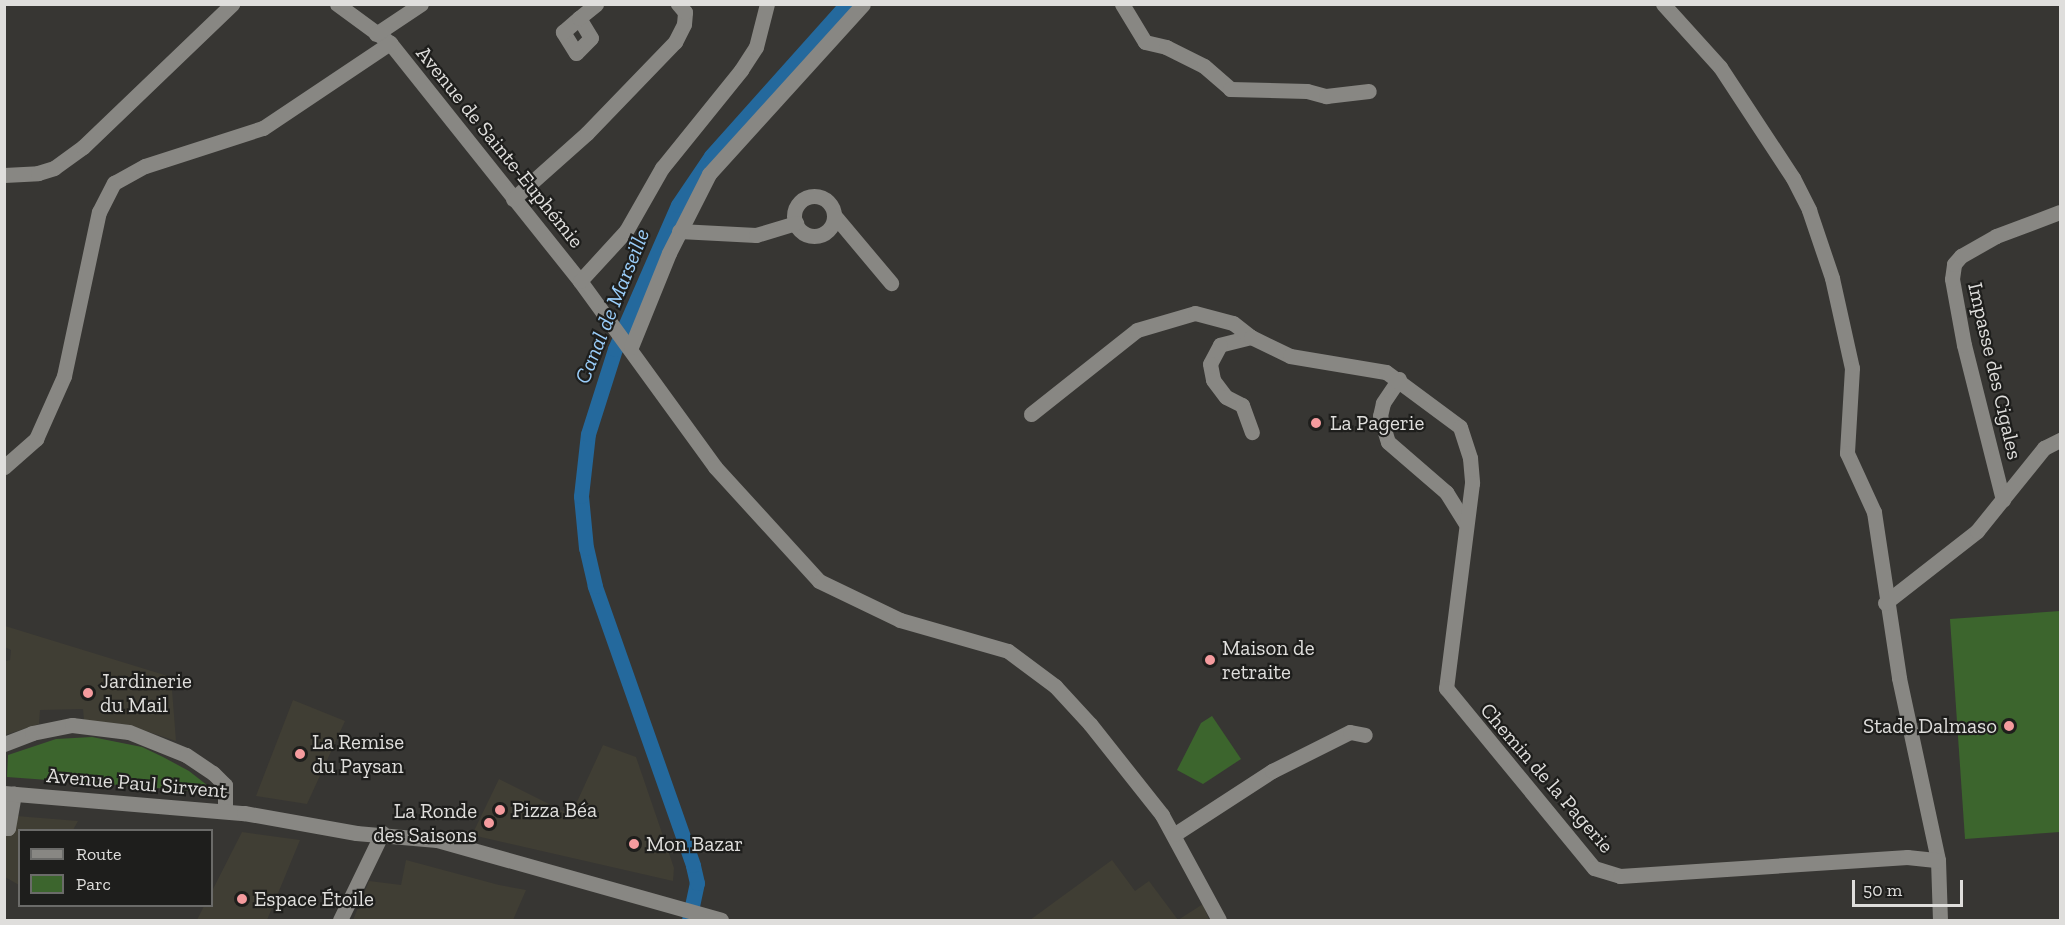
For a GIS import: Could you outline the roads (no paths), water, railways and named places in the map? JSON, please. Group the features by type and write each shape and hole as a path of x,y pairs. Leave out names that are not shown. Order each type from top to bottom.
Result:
{"street":[{"path":"4,175 38,173 54,168 83,147 232,4"},
{"name":"Avenue de Sainte-Euphémie","path":"337,4 390,42 580,281 715,467 819,581 900,620 1008,651 1032,667 1090,724 1175,834 1219,921"},
{"path":"376,34 422,4"},
{"path":"579,18 596,4"},
{"path":"513,199 586,133 675,42 684,24 685,12 678,4"},
{"path":"580,281 626,231 663,168 741,70 756,47 767,4"},
{"path":"625,340 709,174 863,4"},
{"path":"1122,4 1145,42 1166,47 1204,66 1230,89 1307,91 1326,96 1369,91"},
{"path":"1663,4 1720,67 1794,178 1809,210 1844,324 1852,368 1847,453 1874,512 1886,603 1938,860 1940,921"},
{"path":"4,467 36,439 64,376 99,212 114,183 145,165 263,128 390,42"},
{"path":"834,215 827,232 815,236 803,232 795,223 795,209 810,196 824,198 834,215 891,283"},
{"name":"Impasse des Cigales","path":"2003,500 1964,345 1952,279 1954,264 1961,256 1996,236 2061,212"},
{"path":"679,231 756,235 795,223"},
{"name":"Chemin de la Pagerie","path":"1031,414 1137,330 1196,313 1233,323 1251,337 1290,356 1371,366 1399,379 1460,428 1471,475 1446,688 1594,868 1620,876 1906,857 1938,860"},
{"path":"1251,337 1220,345 1210,364 1213,380 1226,397 1242,405 1252,432"},
{"path":"1399,379 1383,403 1382,430 1388,442 1446,492 1466,523"},
{"path":"1886,603 1977,531 2044,448 2061,440"},
{"path":"4,744 32,733 72,725 129,732 186,755 213,773 225,785 225,811"},
{"path":"1175,834 1272,771 1350,732 1365,735"},
{"path":"4,828 8,828 9,794"},
{"name":"Avenue Paul Sirvent","path":"9,794 347,822 378,833 425,842 444,842 518,866 721,921"},
{"path":"348,921 378,833"},
{"path":"340,921 370,859"}],"waterway":[{"name":"Canal de Marseille","path":"689,920 697,883 693,865 595,586 586,548 581,496 588,434 615,349 678,205 711,156 847,4"}],"place":[{"name":"La Pagerie","path":"1316,423"},
{"name":"Maison de retraite","path":"1210,660"},
{"name":"Jardinerie du Mail","path":"88,693"},
{"name":"Stade Dalmaso","path":"2009,726"},
{"name":"La Remise du Paysan","path":"300,754"},
{"name":"Pizza Béa","path":"500,810"},
{"name":"La Ronde des Saisons","path":"489,823"},
{"name":"Mon Bazar","path":"634,844"},
{"name":"Espace Étoile","path":"242,899"}]}
